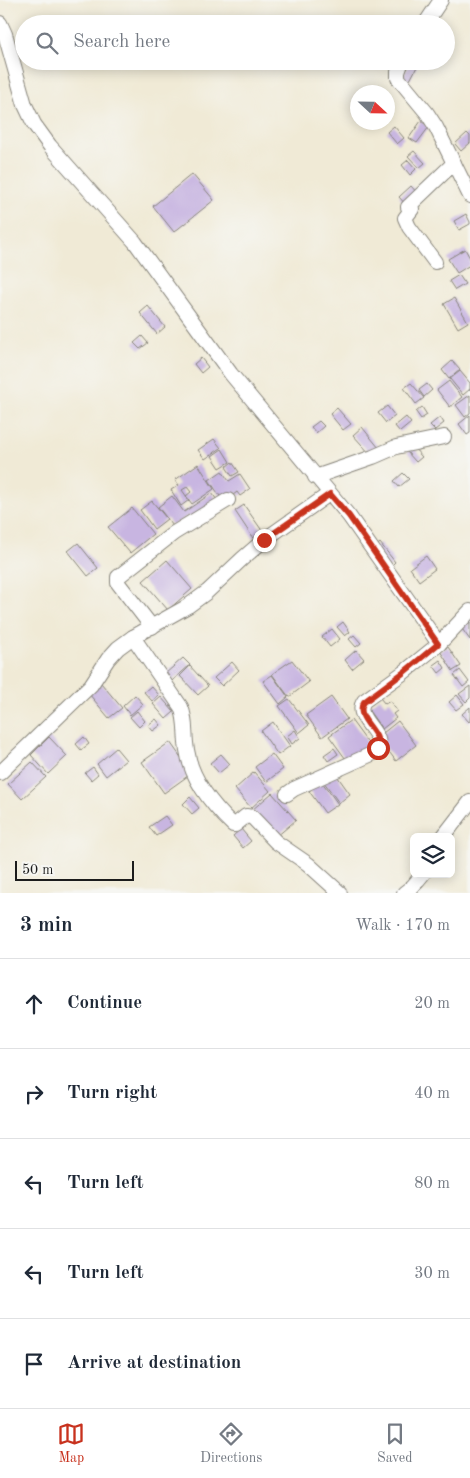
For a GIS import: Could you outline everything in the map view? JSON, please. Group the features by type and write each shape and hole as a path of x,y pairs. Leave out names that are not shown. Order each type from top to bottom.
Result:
{"street":[{"path":"430,15 440,0"},
{"path":"0,23 16,79 34,124 50,146 135,242 231,374 349,516 438,644"},
{"path":"399,70 398,78 427,112 470,196"},
{"path":"435,262 405,218 412,209 408,207 454,163"},
{"path":"315,477 396,447 444,437"},
{"path":"0,773 91,685 108,659 118,648 132,637 188,606 207,592 264,540 330,494"},
{"path":"152,627 118,583 118,577 174,533 228,500"},
{"path":"287,794 294,789 374,753 380,743 360,712 361,706 438,644 470,611"},
{"path":"132,637 182,707 185,717 188,760 203,790 233,825 236,825 246,816 252,817 276,842 308,864 340,893"},
{"path":"447,833 470,802"},
{"path":"404,893 420,878"}],"building":[{"path":"406,70 415,70 410,80 403,77"},
{"path":"421,121 429,127 417,143 409,138"},
{"path":"395,127 404,138 397,144 387,132 395,130"},
{"path":"467,133 470,136 470,143 461,151 455,144"},
{"path":"414,151 425,163 419,168 408,156"},
{"path":"408,160 416,169 410,175 402,165"},
{"path":"192,174 214,200 174,232 153,206"},
{"path":"411,186 418,194 406,205 399,197"},
{"path":"466,214 470,224 459,230 454,221"},
{"path":"465,249 470,258 470,265 457,273 448,259"},
{"path":"459,275 465,284 455,290 449,281"},
{"path":"454,298 468,322 458,328 444,304"},
{"path":"148,306 165,327 157,334 140,313"},
{"path":"142,336 148,343 140,349 134,343"},
{"path":"201,358 208,367 201,373 194,364"},
{"path":"452,361 460,370 449,379 442,370"},
{"path":"460,371 470,383 470,389 463,395 450,379"},
{"path":"449,381 462,397 450,407 437,390"},
{"path":"411,383 424,398 416,404 404,388"},
{"path":"427,384 432,390 424,397 419,390"},
{"path":"470,395 470,413 465,417 456,405"},
{"path":"387,406 395,416 386,423 378,413"},
{"path":"422,407 427,415 421,419 416,412"},
{"path":"337,408 351,424 343,430 330,414"},
{"path":"470,415 470,433 467,435 459,424"},
{"path":"406,417 411,423 400,432 395,426"},
{"path":"440,417 444,423 435,430 430,425"},
{"path":"319,421 324,426 316,433 311,427"},
{"path":"362,427 379,448 371,455 353,435"},
{"path":"214,439 221,448 205,459 198,450"},
{"path":"413,447 422,457 416,462 407,452"},
{"path":"222,449 230,462 220,468 212,456"},
{"path":"232,462 239,472 232,476 226,467"},
{"path":"198,464 214,489 192,504 189,500 181,506 171,490 179,485 175,480","holes":["187,487 191,492 186,496 182,490"]},
{"path":"222,471 229,481 240,474 250,489 240,496 237,492 224,502 209,480"},
{"path":"403,473 409,479 399,487 394,481"},
{"path":"212,493 219,503 191,521 188,516 173,526 158,507 172,496 184,512"},
{"path":"152,501 167,519 154,529 140,510"},
{"path":"244,505 263,532 253,538 235,511"},
{"path":"132,508 153,534 130,553 108,527"},
{"path":"78,543 98,568 88,576 68,551"},
{"path":"380,543 395,562 389,568 374,548"},
{"path":"426,556 435,569 419,581 410,568"},
{"path":"167,560 192,589 168,610 143,581"},
{"path":"470,618 470,640 460,626"},
{"path":"343,622 350,632 345,636 337,627"},
{"path":"332,629 340,639 330,647 322,637"},
{"path":"354,635 361,643 356,647 349,639"},
{"path":"448,647 461,666 453,671 440,651"},
{"path":"356,650 364,659 352,669 345,660"},
{"path":"183,658 190,665 172,681 165,674"},
{"path":"292,660 309,682 289,697 272,674"},
{"path":"440,660 445,668 439,673 433,665"},
{"path":"232,662 239,670 222,686 214,678"},
{"path":"190,666 208,686 198,695 180,676"},
{"path":"460,670 469,682 463,687 454,675"},
{"path":"272,675 288,697 280,704 263,681"},
{"path":"101,683 122,708 109,718 89,694"},
{"path":"151,686 159,695 152,701 144,692"},
{"path":"470,686 470,698 466,702 459,694"},
{"path":"135,695 143,704 130,715 123,706"},
{"path":"457,695 464,704 456,710 449,702"},
{"path":"161,697 174,712 166,719 153,704"},
{"path":"331,697 347,719 322,737 306,715"},
{"path":"380,698 385,704 390,701 397,711 393,714 396,718 382,729 367,708"},
{"path":"289,699 309,725 299,733 279,706"},
{"path":"470,707 470,721 469,722 462,714"},
{"path":"137,711 145,721 139,727 130,717"},
{"path":"156,719 161,725 153,731 148,725"},
{"path":"351,720 370,746 348,762 329,736"},
{"path":"398,721 416,745 396,761 378,737"},
{"path":"273,722 290,746 278,755 261,731"},
{"path":"295,730 300,738 292,744 287,736"},
{"path":"49,737 67,756 48,774 31,755"},
{"path":"84,737 89,744 81,750 76,744"},
{"path":"170,742 192,773 164,793 142,762"},
{"path":"116,748 126,760 106,776 97,764"},
{"path":"334,748 338,754 328,761 324,755"},
{"path":"221,754 230,764 219,773 210,763"},
{"path":"272,754 283,769 266,782 255,767"},
{"path":"32,762 46,777 22,799 8,784"},
{"path":"93,767 98,774 91,780 85,773"},
{"path":"254,772 270,791 251,808 235,789"},
{"path":"335,773 350,794 339,803 324,782"},
{"path":"322,782 338,804 325,813 309,791"},
{"path":"272,793 296,820 276,837 252,810"},
{"path":"190,797 199,808 192,814 183,804"},
{"path":"165,816 172,825 156,836 149,827"},
{"path":"241,829 251,841 243,848 233,836"}],"route":[{"path":"264,540 330,494 349,516 438,644 361,706 360,712 380,743 378,748"}]}
